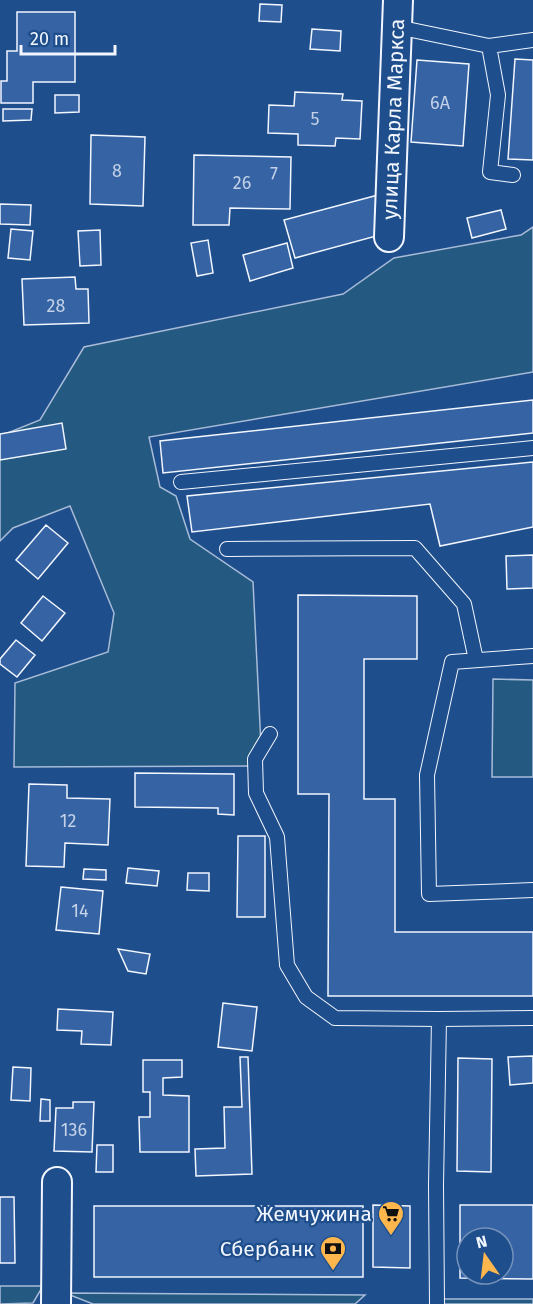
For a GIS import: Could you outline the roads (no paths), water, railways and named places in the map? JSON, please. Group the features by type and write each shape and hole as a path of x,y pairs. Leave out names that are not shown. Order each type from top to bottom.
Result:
{"street":[{"name":"улица Карла Маркса","path":"389,237 397,13"},
{"path":"56,1304 57,1182"}],"lane":[{"path":"397,13 489,46 533,40"},
{"path":"489,46 498,95 490,172 513,175"},
{"path":"181,482 533,448"},
{"path":"227,549 415,548 464,604 476,660"},
{"path":"533,656 452,662 427,775 429,894 533,890"},
{"path":"270,734 255,759 256,793 277,837 287,965 306,997 335,1018 533,1018"},
{"path":"437,1304 436,1185 439,1019"}],"place":[{"name":"Жемчужина","path":"391,1237"},
{"name":"Сбербанк","path":"333,1272"}]}
